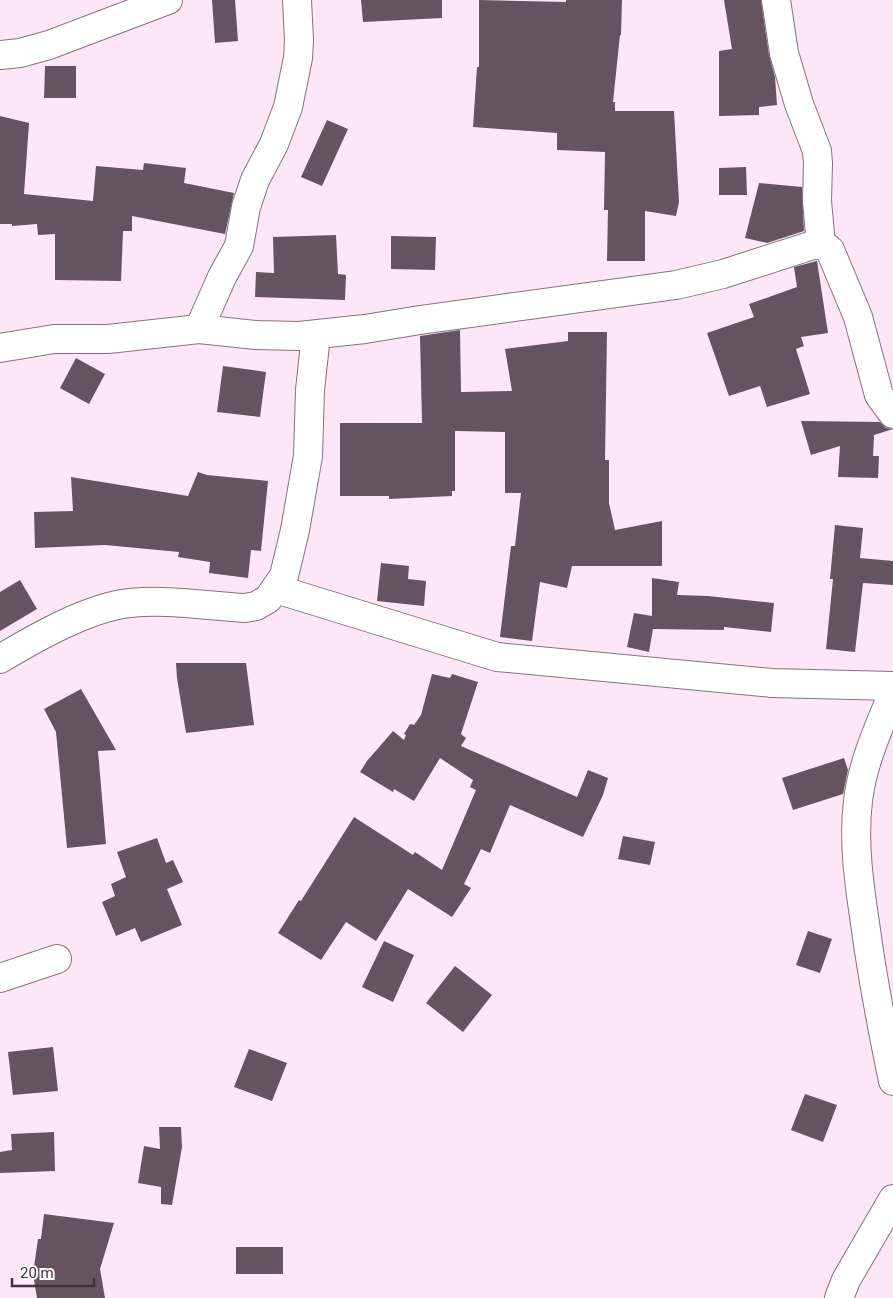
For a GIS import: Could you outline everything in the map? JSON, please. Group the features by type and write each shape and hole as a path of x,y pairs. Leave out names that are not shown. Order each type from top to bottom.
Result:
{"street":[{"path":"0,55 20,53 49,45 168,0"},
{"path":"199,329 222,277 239,246 246,207 255,180 274,144 288,107 298,58 299,40 296,0"},
{"path":"776,0 784,53 799,104 817,151 817,201 821,245"},
{"path":"0,348 54,338 108,338 199,329 256,335 316,335 676,285 723,274 813,245 821,245 830,250 850,294 879,396 893,414"},
{"path":"0,659 75,620 128,603 161,602 245,608 256,606 268,599 284,576 295,530 308,456 310,390 316,335"},
{"path":"276,589 497,657 772,683 893,686"},
{"path":"893,692 879,725 862,777 856,820 857,860 862,902 879,1015 893,1081"},
{"path":"0,978 57,959"},
{"path":"839,1298 846,1280 893,1199"}],"building":[{"path":"212,0 235,0 238,41 215,43"},
{"path":"361,0 442,0 442,18 363,22"},
{"path":"479,0 566,2 566,0 622,0 621,35 613,102 615,102 615,111 674,111 679,202 676,216 645,211 645,261 607,261 608,210 604,210 605,152 557,150 557,133 473,127 477,67 479,67"},
{"path":"724,0 761,0 769,55 775,77 777,105 759,107 759,115 719,116 719,51 732,49"},
{"path":"45,66 76,66 76,98 44,98"},
{"path":"0,116 29,123 24,194 93,201 96,166 143,170 144,163 186,168 184,183 234,193 225,234 132,216 132,231 123,231 121,281 55,280 55,234 38,235 37,224 12,226 12,224 0,224"},
{"path":"327,120 348,129 322,186 301,177"},
{"path":"746,167 747,195 719,195 719,168"},
{"path":"759,183 802,187 804,231 767,243 745,238"},
{"path":"336,235 338,274 346,275 345,300 255,297 256,272 274,273 273,237"},
{"path":"391,236 436,237 435,270 391,269"},
{"path":"817,261 828,333 801,337 804,346 796,349 810,394 767,407 760,386 729,396 707,333 754,317 749,304 797,287 794,267"},
{"path":"460,330 461,392 512,391 505,349 568,341 568,332 607,332 605,460 609,460 609,503 615,530 662,521 662,566 572,566 567,588 540,582 532,641 500,637 511,546 515,546 521,493 505,493 505,432 455,431 455,491 452,491 452,496 389,499 389,496 340,496 340,423 422,423 420,336"},
{"path":"76,358 105,374 89,404 60,388"},
{"path":"223,366 266,372 260,417 217,412"},
{"path":"801,421 880,422 886,428 893,429 874,435 873,456 879,456 878,478 838,477 840,446 811,455"},
{"path":"198,472 207,475 268,481 261,551 251,550 248,578 209,573 210,562 178,557 179,552 105,545 35,548 34,512 73,511 71,477 188,496"},
{"path":"835,525 863,528 860,558 893,561 893,585 863,583 855,652 826,649 833,579 830,579"},
{"path":"381,563 409,566 408,579 426,581 424,606 377,601"},
{"path":"652,578 679,582 677,595 708,596 774,603 771,632 724,627 724,630 653,629 649,652 627,647 634,613 652,616"},
{"path":"20,580 37,609 0,631 0,592"},
{"path":"176,663 246,663 254,725 186,733"},
{"path":"432,674 450,678 452,674 478,682 461,734 466,738 461,746 577,797 588,770 608,778 603,795 583,837 510,805 490,853 481,849 464,884 471,888 452,917 408,889 376,941 346,922 321,960 278,933 299,900 301,901 354,817 413,855 415,852 442,870 476,790 470,787 473,780 440,758 414,801 394,789 393,792 360,772 393,731 404,740 406,735 404,734 410,724 414,725 421,715"},
{"path":"81,689 116,750 98,751 106,844 67,848 56,732 44,709"},
{"path":"844,758 848,770 843,794 793,810 782,778"},
{"path":"623,836 655,842 650,865 618,859"},
{"path":"157,838 166,863 173,860 183,882 167,889 182,925 141,942 135,928 116,936 102,902 115,896 111,884 126,877 117,852"},
{"path":"808,931 832,939 820,973 796,965"},
{"path":"384,941 414,955 393,1002 362,987"},
{"path":"455,966 492,995 463,1032 426,1003"},
{"path":"53,1047 58,1091 13,1095 8,1052"},
{"path":"249,1049 287,1063 272,1101 234,1087"},
{"path":"805,1094 837,1105 823,1142 791,1130"},
{"path":"159,1127 181,1127 182,1147 172,1205 161,1204 161,1187 138,1183 144,1146 160,1149"},
{"path":"54,1132 55,1171 0,1173 0,1152 12,1150 11,1134"},
{"path":"44,1214 114,1223 100,1269 105,1298 37,1298 33,1274 38,1239 41,1239"},
{"path":"236,1247 283,1247 283,1274 236,1274"}]}
